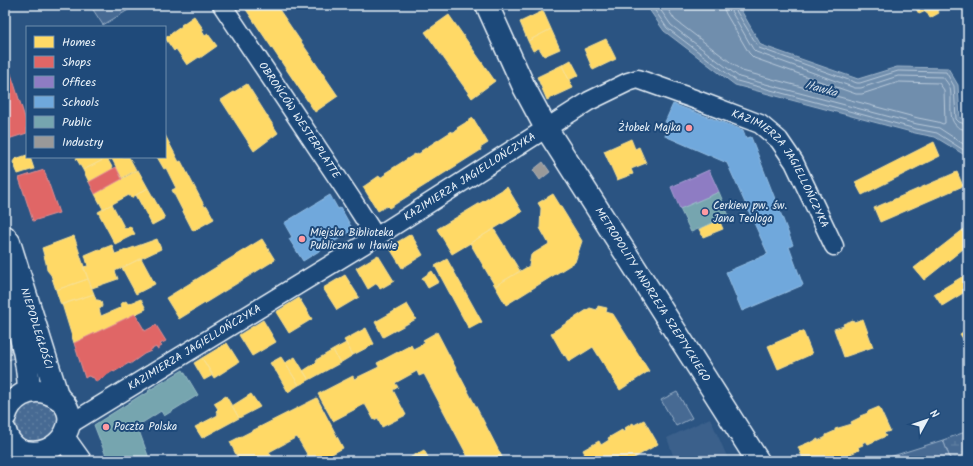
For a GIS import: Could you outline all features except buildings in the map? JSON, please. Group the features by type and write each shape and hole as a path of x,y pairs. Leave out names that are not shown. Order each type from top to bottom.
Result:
{"street":[{"name":"OBROŃCÓW WESTERPLATTE","path":"222,5 376,237"},
{"name":"METROPOLITY ANDRZEJA SZEPTYCKIEGO","path":"487,5 524,87 546,128 758,461"},
{"name":"KAZIMIERZA JAGIELLOŃCZYKA","path":"67,432 589,101 628,82 638,79 760,124 779,140 794,162 834,246"},
{"name":"NIEPODLEGŁOŚCI","path":"5,237 9,242 58,398 67,410 69,416 67,432 80,461"},
{"name":"NIEPODLEGŁOŚCI","path":"5,283 21,335 27,368 29,391"},
{"path":"5,416 6,411 15,398 29,391 44,391 58,398"},
{"path":"12,446 31,456 50,458 54,451 60,446 67,432"}],"shaded area":[{"path":"710,418 729,461 675,461 667,438"}],"green space":[{"path":"90,5 134,5 135,6 103,25"},
{"path":"5,303 19,356 6,361 5,361"},
{"path":"677,392 692,418 676,426 661,400"},
{"path":"38,399 53,406 57,413 58,422 51,437 39,443 31,443 25,440 18,431 16,418 22,406 28,402"},
{"path":"968,431 968,461 951,461 943,440"},
{"path":"943,440 951,461 878,461 880,460"}],"water":[{"name":"Iławka","path":"646,5 738,5 761,45 858,79 897,67 948,68 958,85 960,118 968,121 968,157 935,137 735,85 664,31"}],"place":[{"name":"Żłobek Majka","path":"689,128"},
{"name":"Cerkiew pw. św. Jana Teologa","path":"705,212"},
{"name":"Miejska Biblioteka Publiczna w Iławie","path":"302,239"},
{"name":"Poczta Polska","path":"106,427"}]}
